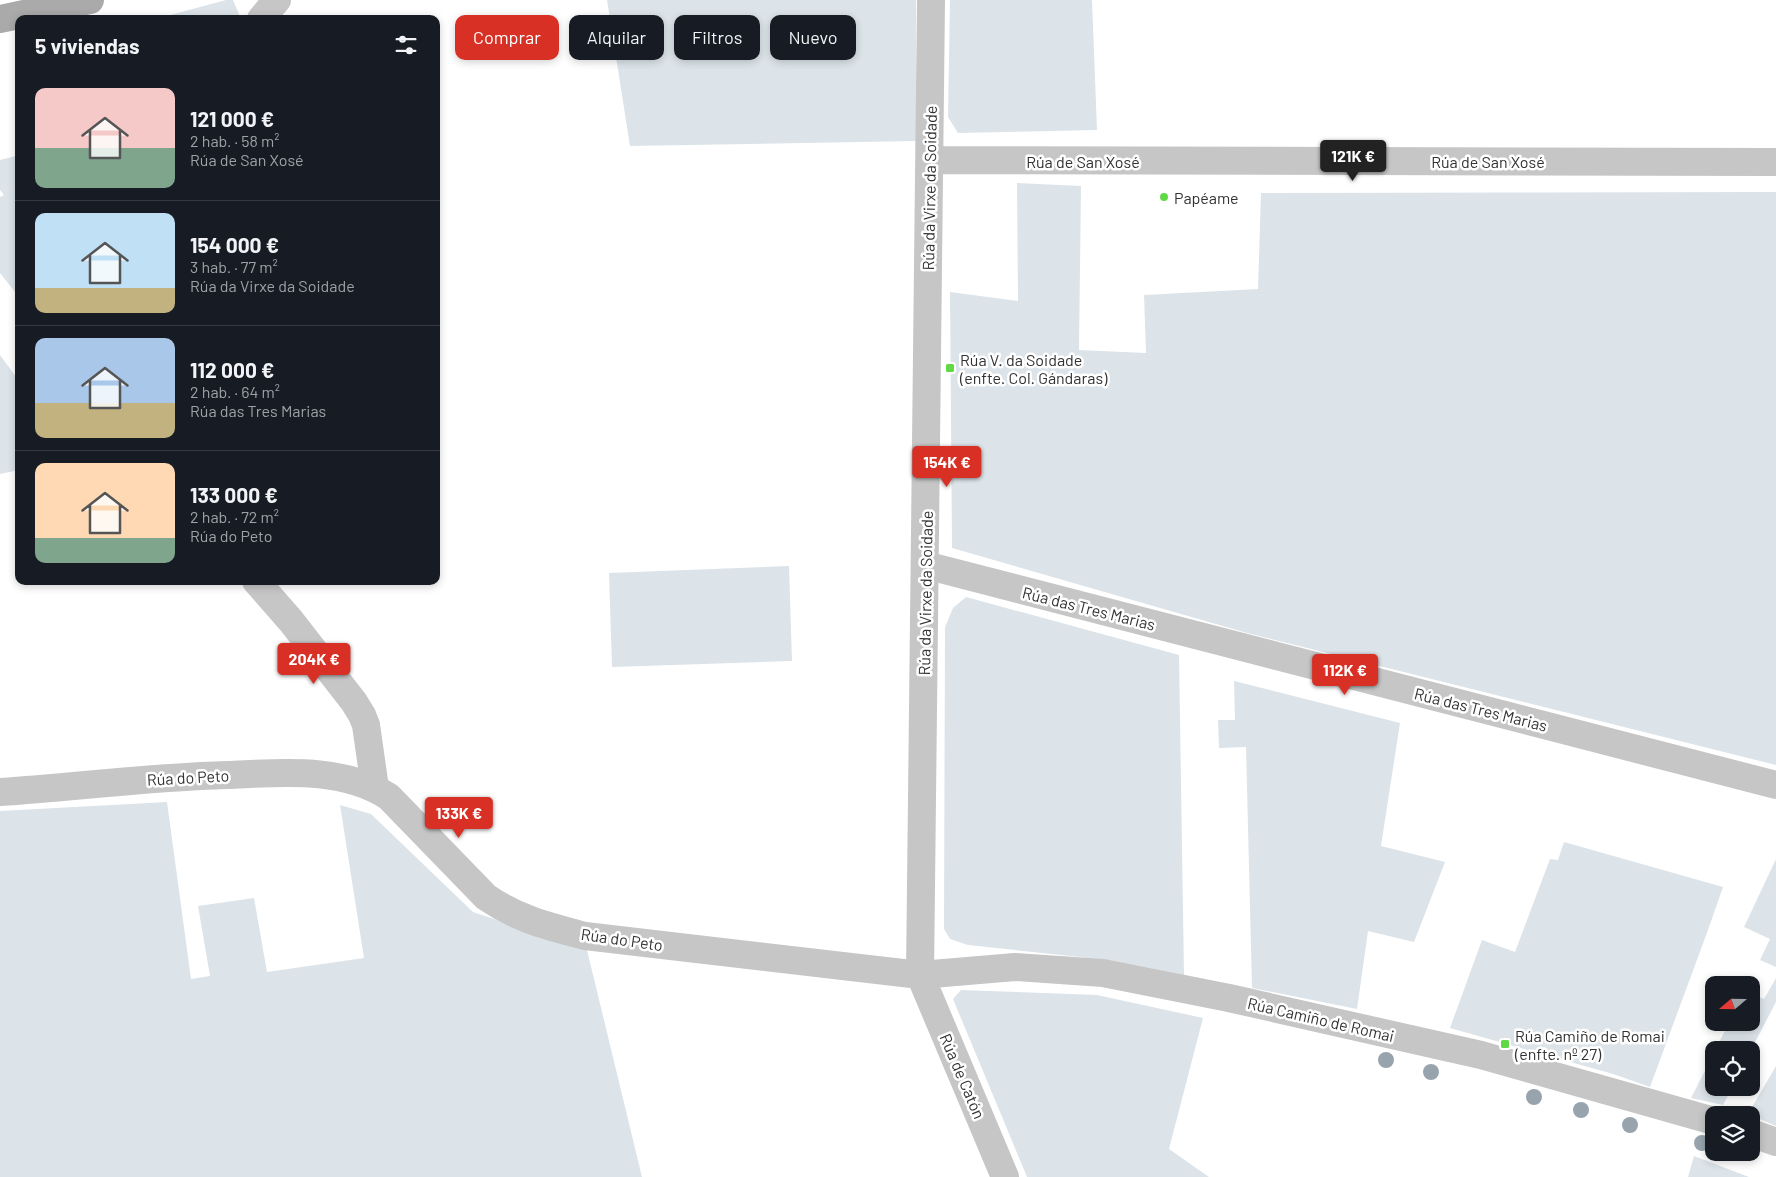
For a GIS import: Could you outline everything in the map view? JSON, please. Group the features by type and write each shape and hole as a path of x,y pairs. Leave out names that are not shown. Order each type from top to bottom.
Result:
{"main road":[{"path":"19,15 90,0"},
{"path":"0,19 15,16"}],"street":[{"path":"264,15 277,0"},
{"name":"Rúa da Virxe da Soidade","path":"920,975 931,0"},
{"name":"Rúa de San Xosé","path":"930,160 1776,162"},
{"name":"Rúa das Tres Marias","path":"925,565 1776,785"},
{"path":"260,585 291,621 362,715 366,725 375,788"},
{"name":"Rúa do Peto","path":"0,792 173,777 287,773 324,775 354,781 375,788 389,797 486,897 505,910 534,922 585,936 920,975"},
{"name":"Rúa Camiño de Romai","path":"920,975 1014,967 1103,973 1229,998 1481,1055 1705,1118"},
{"name":"Rúa de Catón","path":"920,975 1005,1177"},
{"path":"1760,1136 1776,1142"}],"shaded area":[{"path":"226,0 233,0 239,15 170,15"},
{"path":"607,0 916,0 916,141 630,146 616,60 664,60 664,15 609,15"},
{"path":"950,0 1092,0 1097,130 958,133 948,117"},
{"path":"15,156 15,292 0,273 0,197 4,195 0,190 0,160"},
{"path":"1017,183 1081,186 1079,350 1146,353 1144,295 1258,289 1261,193 1776,192 1776,765 1247,633 952,548 950,292 1018,301"},
{"path":"0,355 15,376 15,471 0,474"},
{"path":"789,566 792,661 612,667 609,573"},
{"path":"966,597 1179,655 1184,975 1108,960 968,945 950,939 944,929 945,627 953,608"},
{"path":"1234,681 1400,723 1381,846 1445,862 1414,942 1368,931 1357,1009 1252,988 1246,747 1219,748 1218,720 1235,720"},
{"path":"167,802 191,979 210,976 198,906 254,898 267,972 364,958 340,805 371,814 473,912 587,950 642,1177 0,1177 0,811"},
{"path":"1564,842 1723,887 1650,1087 1613,1074 1450,1028 1482,940 1515,952 1550,859 1558,860"},
{"path":"1776,859 1776,967 1760,960 1770,939 1744,927"},
{"path":"1776,978 1776,1002 1756,1041 1720,1041 1725,1031 1760,1031 1760,997 1764,999"},
{"path":"961,990 1097,995 1203,1018 1169,1149 1209,1177 1027,1177 953,999"},
{"path":"1776,1066 1776,1126 1760,1119 1760,1106 1753,1106"},
{"path":"1705,1071 1705,1096 1728,1096 1723,1105 1691,1098"},
{"path":"1694,1156 1749,1177 1688,1177"}],"place":[{"name":"Papéame","path":"1164,197"},
{"name":"Rúa V. da Soidade (enfte. Col. Gándaras)","path":"950,368"},
{"name":"Rúa Camiño de Romai (enfte. nº 27)","path":"1505,1044"}]}
